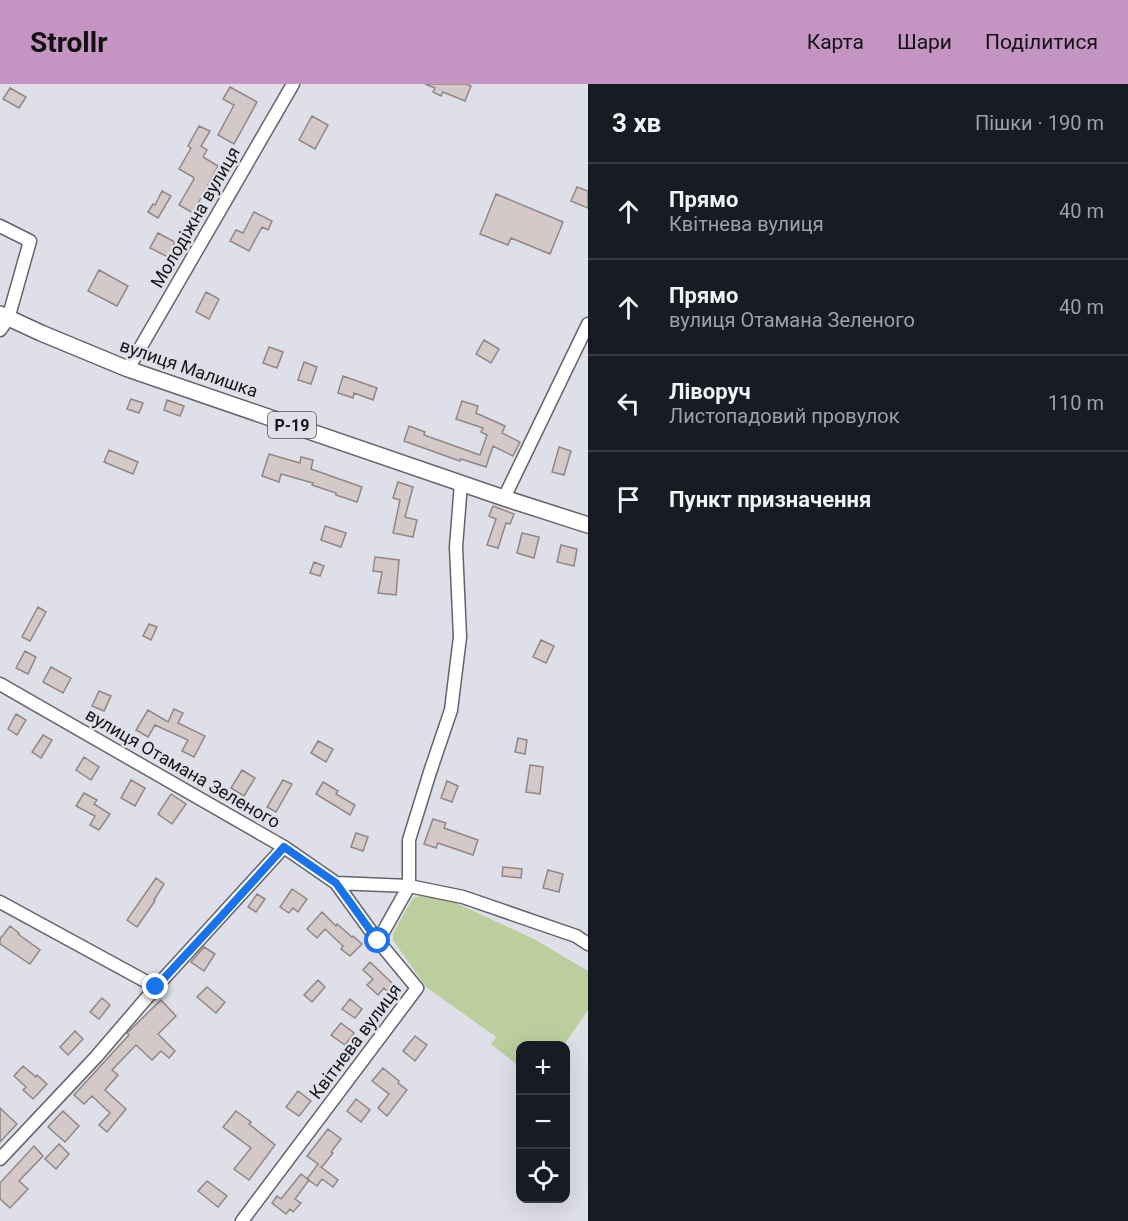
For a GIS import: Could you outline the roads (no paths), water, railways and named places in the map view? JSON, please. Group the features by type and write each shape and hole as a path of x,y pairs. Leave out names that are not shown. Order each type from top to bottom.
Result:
{"main road":[{"name":"вулиця Малишка","path":"3,321 128,369 588,525"}],"street":[{"name":"Молодіжна вулиця","path":"128,369 293,84"},
{"path":"0,226 30,241 3,321"},
{"path":"504,498 588,324"},
{"path":"378,941 409,886 409,840 451,710 460,637 456,547 461,483"},
{"name":"вулиця Отамана Зеленого","path":"0,684 284,847 336,883"},
{"path":"0,1159 96,1057 156,987 284,847"},
{"path":"336,883 409,886 463,897 576,936 588,944"},
{"name":"Квітнева вулиця","path":"242,1221 417,988 378,941 336,883"},
{"path":"0,902 156,987"}]}
